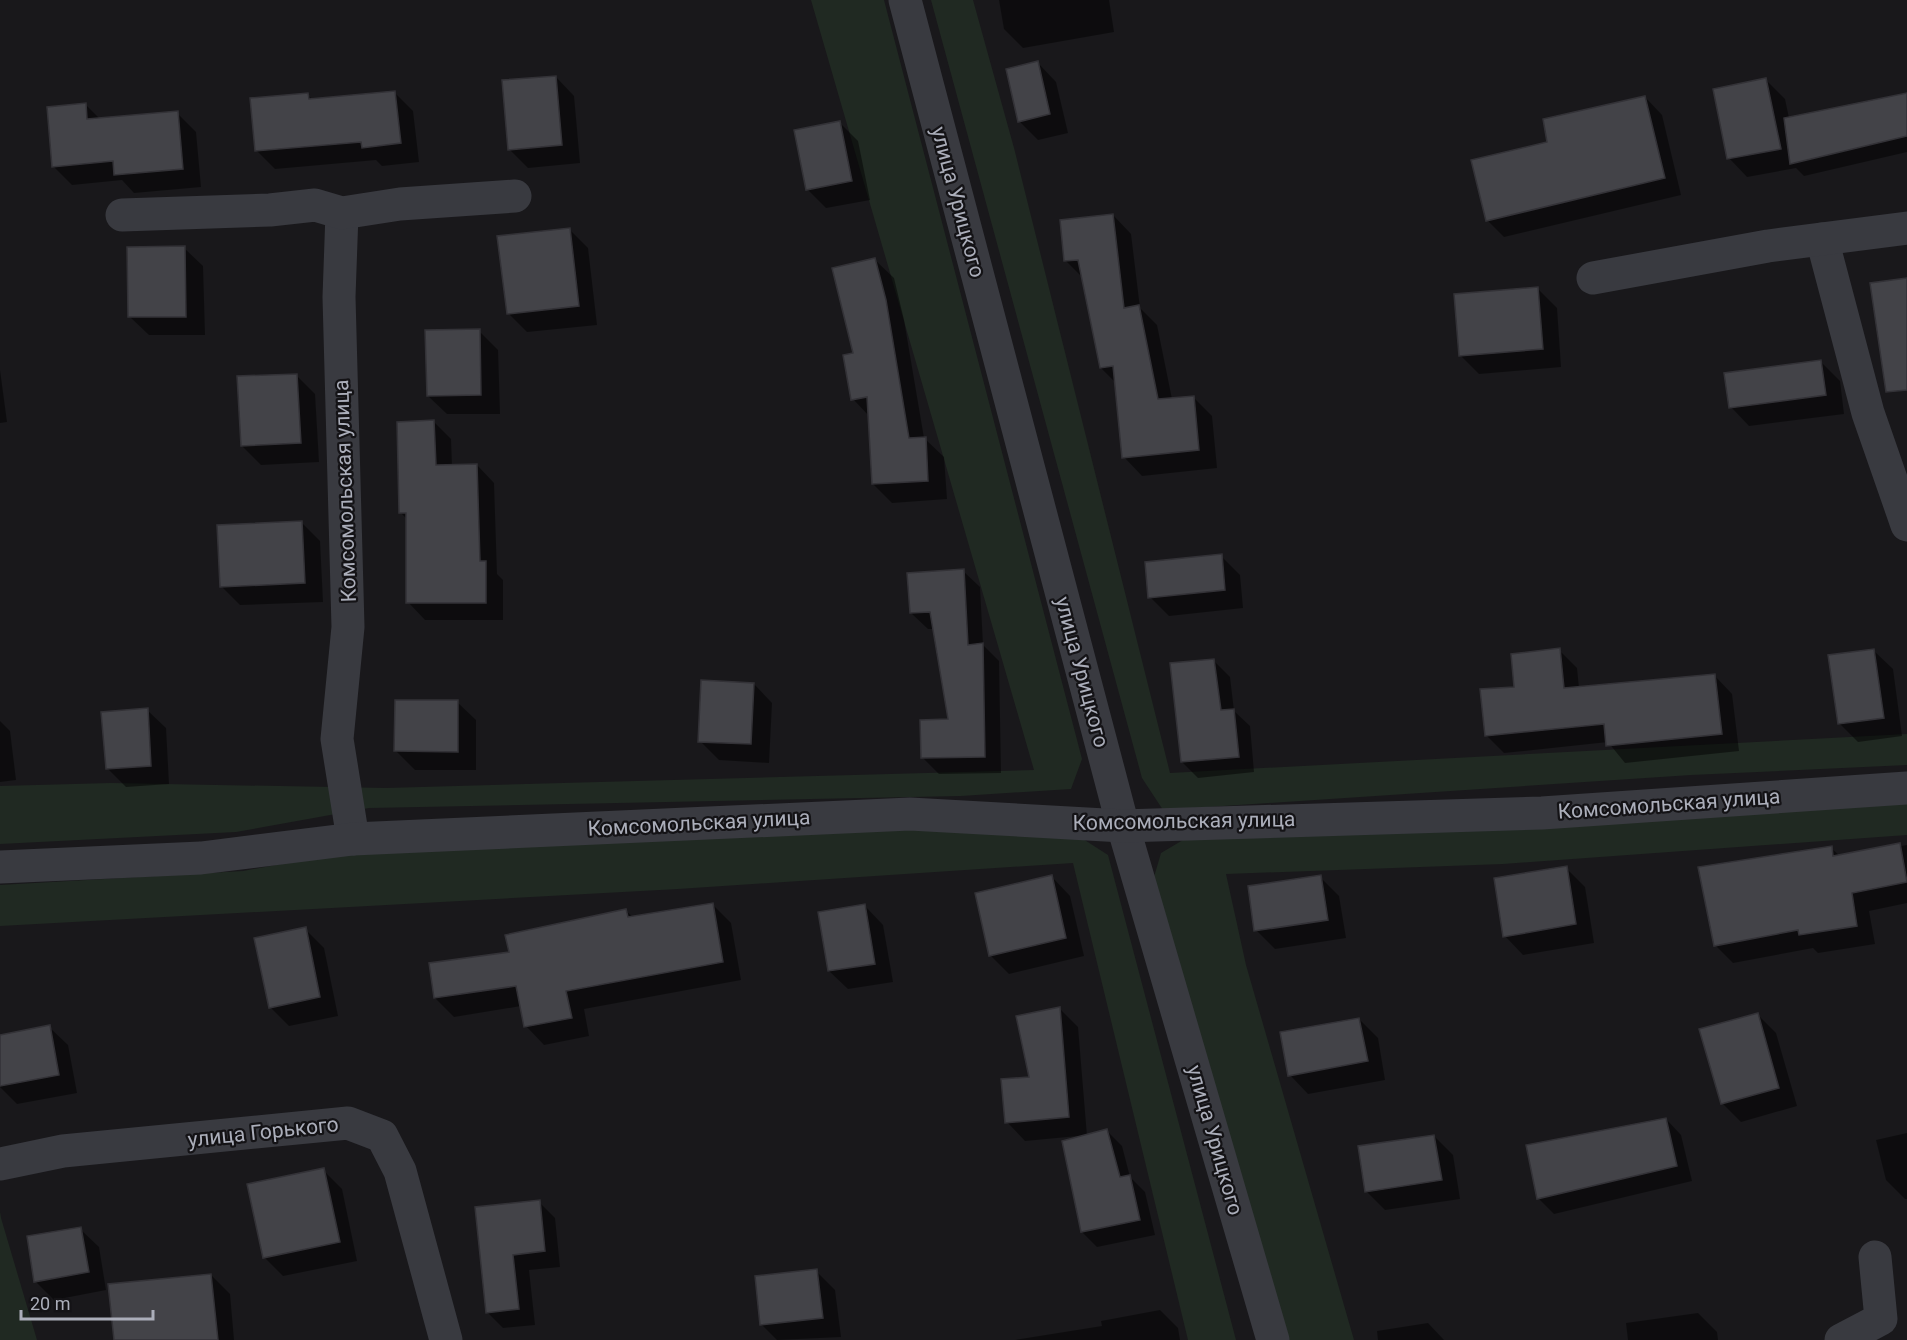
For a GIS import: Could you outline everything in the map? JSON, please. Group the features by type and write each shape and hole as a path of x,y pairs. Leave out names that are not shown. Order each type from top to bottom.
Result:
{"street":[{"name":"улица Урицкого","path":"905,0 1123,826 1273,1340"},
{"path":"122,215 190,214 315,205 342,213 400,204 515,196"},
{"name":"Комсомольская улица","path":"342,213 339,297 348,627 337,739 353,839"},
{"path":"1593,278 1687,259 1907,228"},
{"path":"1822,239 1868,413 1907,525"},
{"name":"Комсомольская улица","path":"0,867 201,858 353,839 910,814 1123,826 1542,813 1907,788"},
{"name":"улица Горького","path":"0,1164 63,1151 348,1123 382,1136 400,1171 446,1340"},
{"path":"1841,1340 1881,1319 1875,1257"}],"shaded area":[{"path":"811,0 884,0 1082,759 1071,789 961,796 369,808 236,832 0,844 0,786 111,783 386,788 1034,770"},
{"path":"931,0 973,0 1014,148 1170,773 1907,734 1907,765 1691,775 1163,810 1142,778"},
{"path":"1907,802 1907,835 1503,864 1226,874 1246,965 1354,1340 1287,1340 1154,877 1161,853 1183,840"},
{"path":"934,824 1080,837 1108,855 1236,1340 1188,1340 1073,863 678,889 0,926 0,885 243,871 363,849"},
{"path":"0,1212 1,1218 37,1340 0,1340"}],"building":[{"path":"1038,61 1050,114 1018,122 1006,69"},
{"path":"556,76 562,145 508,150 502,80"},
{"path":"1766,78 1781,149 1727,159 1713,89"},
{"path":"395,91 401,143 362,148 361,142 255,151 250,98 308,93 309,99"},
{"path":"1907,93 1907,136 1790,164 1784,118"},
{"path":"1645,96 1665,178 1486,221 1471,160 1547,142 1543,119"},
{"path":"86,103 87,119 178,111 183,169 114,175 113,161 52,167 47,107"},
{"path":"840,121 852,181 806,190 794,130"},
{"path":"1113,214 1124,308 1139,305 1158,399 1194,396 1199,450 1122,458 1113,366 1100,368 1078,260 1064,261 1060,220"},
{"path":"570,228 579,306 507,314 497,236"},
{"path":"185,246 186,317 128,317 127,247"},
{"path":"875,258 886,300 909,438 926,437 928,481 872,484 867,397 851,400 843,355 853,353 832,268"},
{"path":"1907,278 1907,390 1886,392 1870,283"},
{"path":"1538,287 1543,349 1459,356 1454,294"},
{"path":"480,329 481,395 427,396 425,330"},
{"path":"1821,360 1826,395 1729,408 1724,373"},
{"path":"297,374 301,443 241,446 237,376"},
{"path":"434,420 436,465 477,464 480,561 486,561 486,603 406,603 406,513 399,513 397,422"},
{"path":"302,521 305,583 220,587 217,525"},
{"path":"1222,554 1225,590 1148,598 1145,562"},
{"path":"964,569 968,645 983,643 985,757 921,758 920,720 948,719 930,612 910,613 907,573"},
{"path":"1560,648 1564,688 1715,674 1722,734 1606,746 1604,724 1485,736 1480,689 1514,687 1511,654"},
{"path":"1874,649 1884,718 1838,724 1828,655"},
{"path":"1214,659 1221,710 1234,709 1239,757 1181,762 1170,663"},
{"path":"701,680 754,683 751,744 698,742"},
{"path":"395,700 458,700 458,752 394,751"},
{"path":"148,708 151,766 106,769 101,712"},
{"path":"1900,843 1907,882 1852,893 1857,926 1799,935 1798,930 1714,946 1698,867 1832,846 1833,856"},
{"path":"1567,866 1576,924 1503,937 1494,878"},
{"path":"1052,875 1066,938 989,956 975,893"},
{"path":"1321,875 1328,920 1254,931 1248,886"},
{"path":"713,903 723,962 566,991 572,1018 524,1027 516,986 434,998 429,963 509,952 505,935 626,909 628,917"},
{"path":"865,904 875,964 828,971 818,912"},
{"path":"306,927 320,997 269,1008 254,938"},
{"path":"1060,1007 1069,1117 1005,1123 1001,1079 1029,1077 1016,1016"},
{"path":"1758,1013 1779,1088 1721,1104 1699,1029"},
{"path":"1359,1018 1368,1061 1288,1076 1280,1032"},
{"path":"50,1025 59,1075 0,1086 0,1035"},
{"path":"1666,1118 1677,1166 1537,1199 1526,1145"},
{"path":"1107,1129 1120,1177 1130,1175 1140,1220 1081,1232 1062,1141"},
{"path":"1434,1135 1442,1180 1365,1192 1358,1146"},
{"path":"324,1168 340,1242 263,1258 247,1184"},
{"path":"540,1200 545,1251 513,1255 519,1309 486,1313 475,1207"},
{"path":"81,1227 89,1272 34,1282 27,1236"},
{"path":"817,1269 823,1318 760,1325 755,1276"},
{"path":"211,1274 218,1340 114,1340 108,1284"}]}
